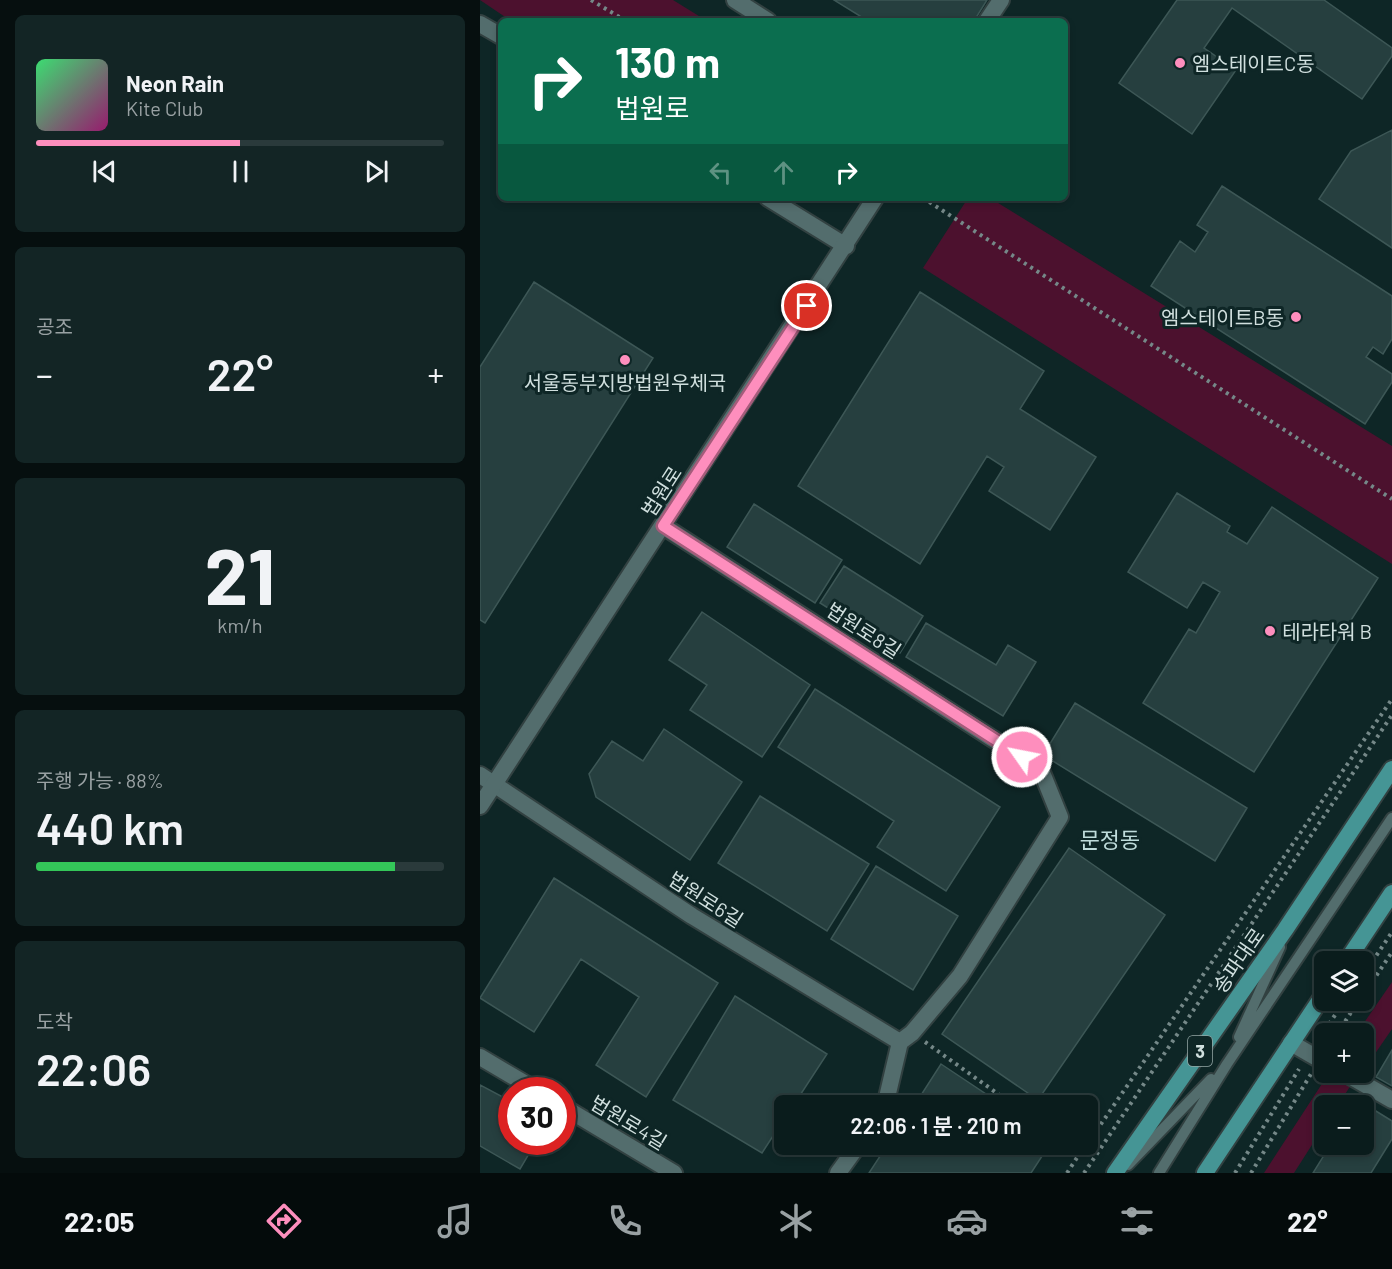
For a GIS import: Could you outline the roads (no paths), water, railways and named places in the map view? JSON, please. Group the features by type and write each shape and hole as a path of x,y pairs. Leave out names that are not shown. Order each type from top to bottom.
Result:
{"main road":[{"name":"송파대로","path":"1115,1173 1294,917 1392,769"},
{"path":"1353,951 1392,893"},
{"path":"1205,1173 1314,1009"}],"street":[{"path":"735,0 763,18"},
{"path":"989,18 1001,0"},
{"path":"480,24 498,34"},
{"path":"773,201 846,246"},
{"name":"법원로","path":"480,806 487,779 663,526 874,201"},
{"name":"법원로8길","path":"663,526 1041,770 1060,817 960,976 906,1038"},
{"name":"법원로6길","path":"487,779 692,916 906,1038"},
{"path":"888,1095 906,1038"},
{"path":"1291,1043 1314,1056"},
{"path":"480,1057 514,1077"},
{"path":"1362,1083 1392,1100"},
{"name":"법원로4길","path":"576,1114 674,1173"},
{"path":"838,1173 851,1155"}],"lane":[{"path":"1159,1173 1227,1064 1392,818"},
{"path":"1120,1173 1227,1064 1294,917"}],"place":[{"name":"엠스테이트C동","path":"1180,63"},
{"name":"엠스테이트B동","path":"1296,317"},
{"name":"서울동부지방법원우체국","path":"625,360"},
{"name":"테라타워 B","path":"1270,631"}],"district":[{"name":"문정동","path":"1110,839"}]}
